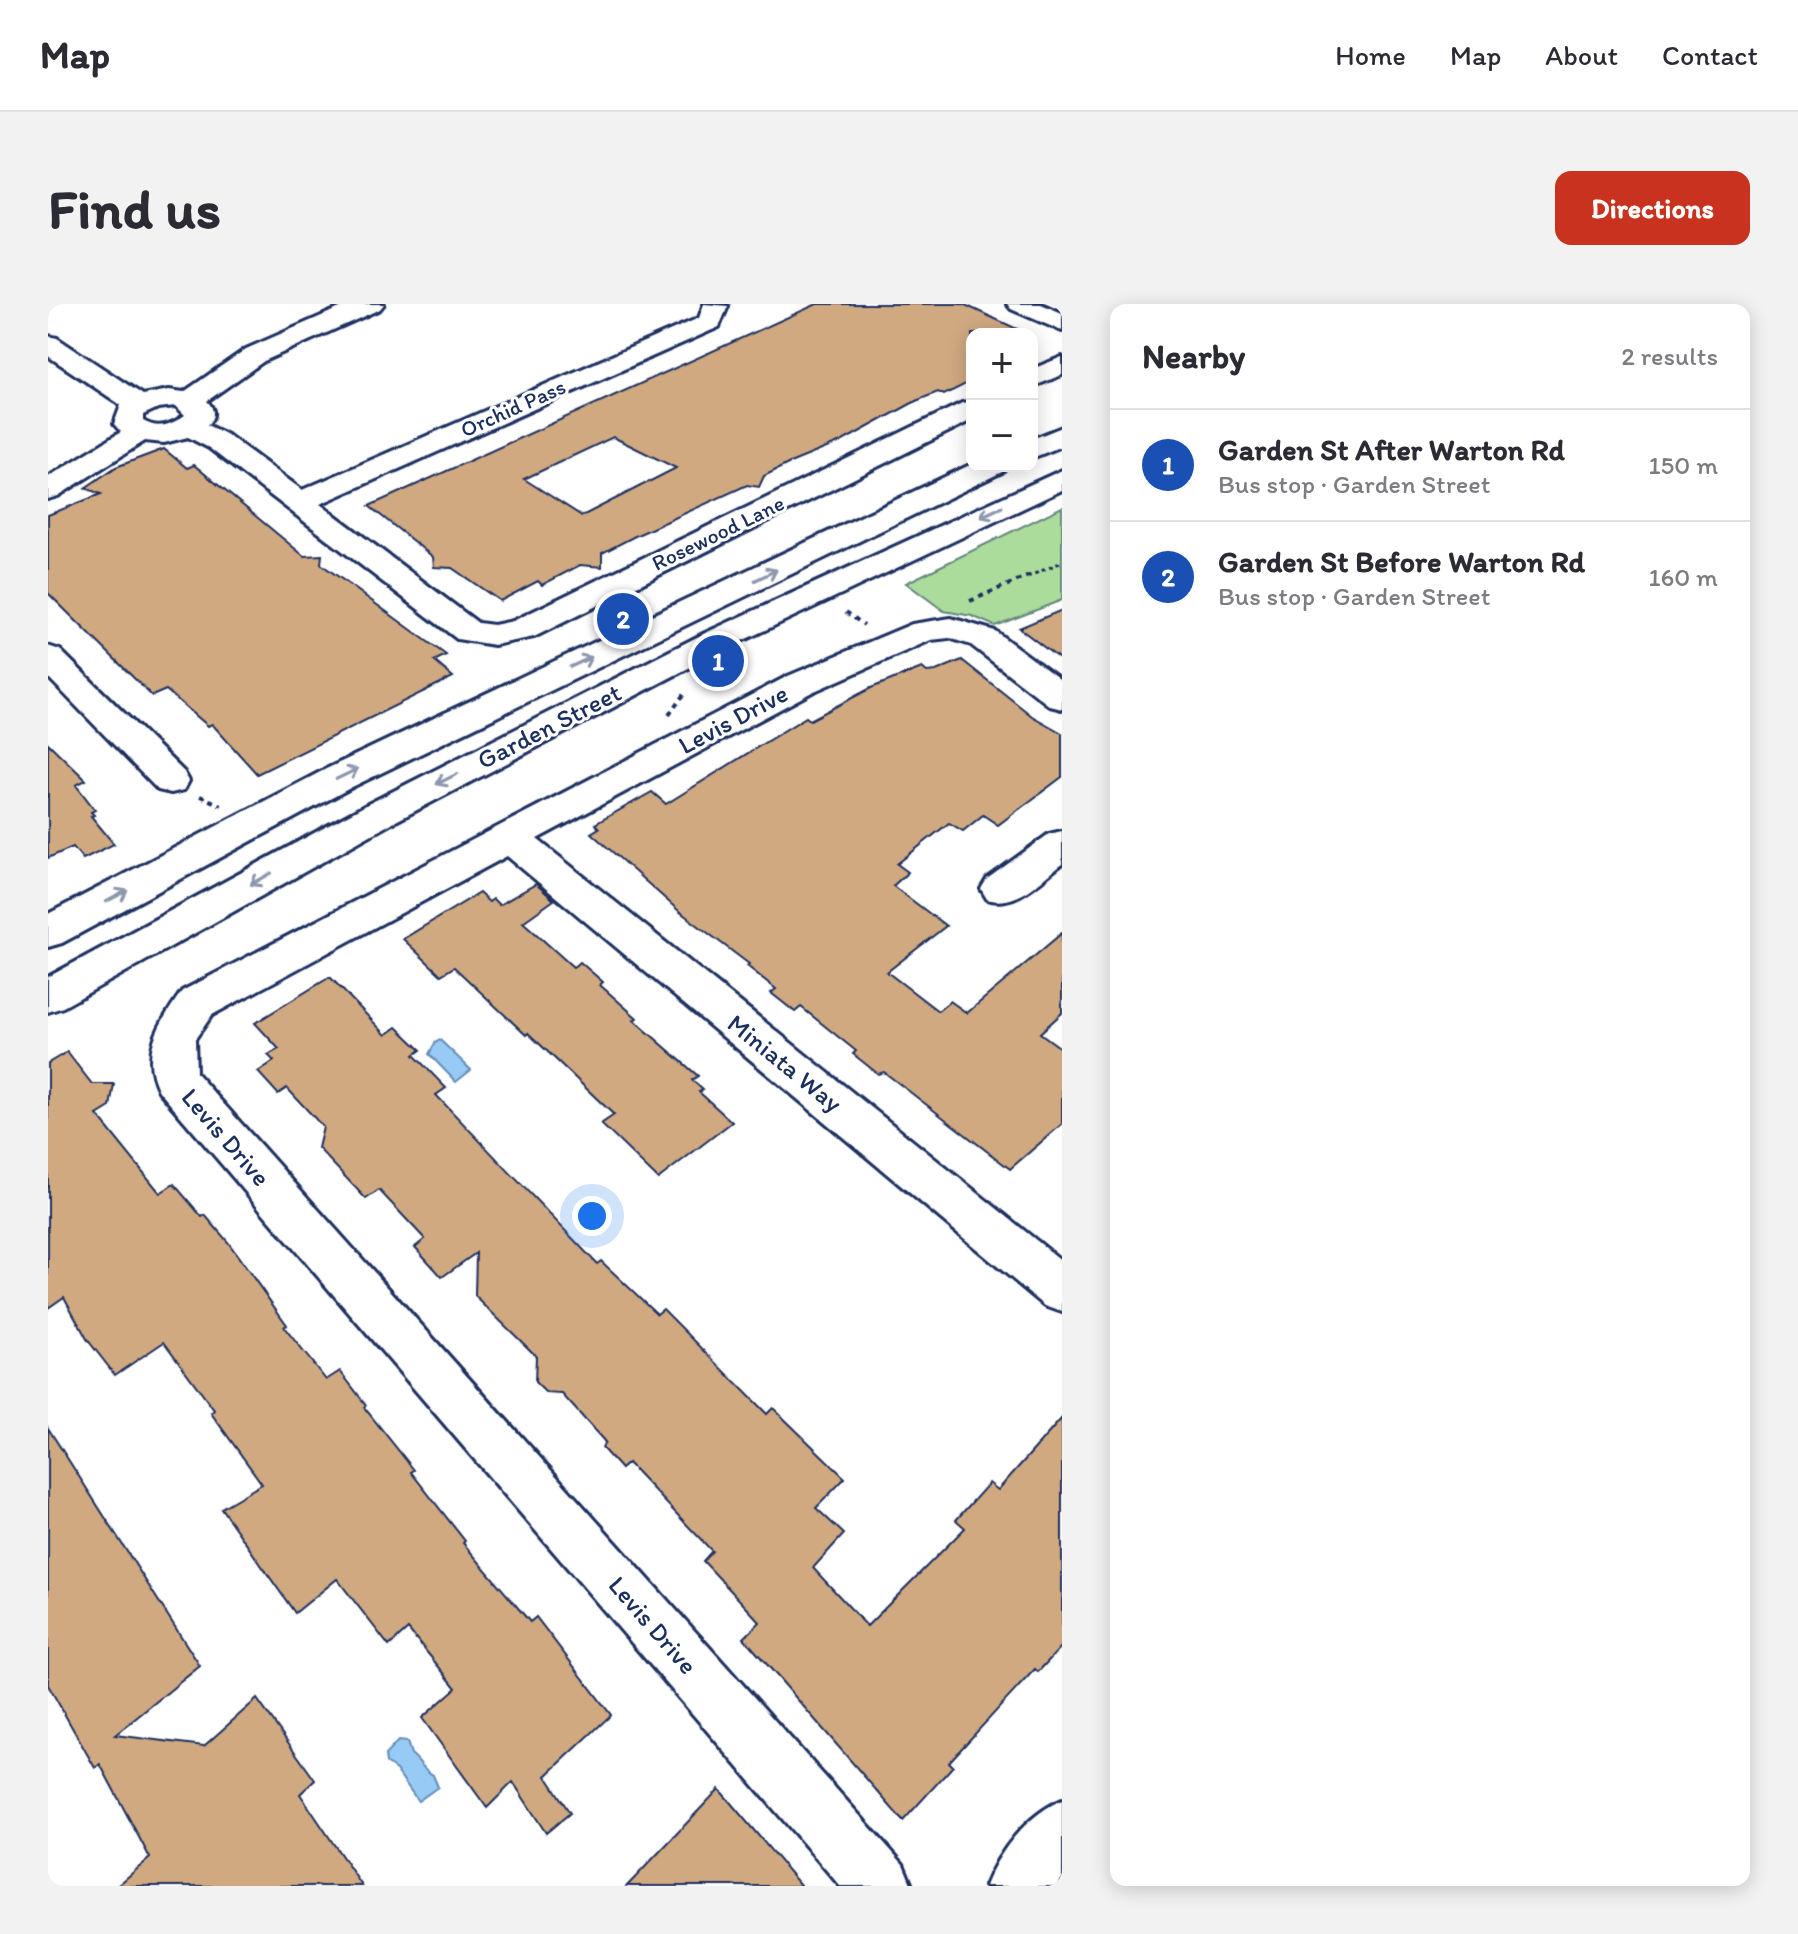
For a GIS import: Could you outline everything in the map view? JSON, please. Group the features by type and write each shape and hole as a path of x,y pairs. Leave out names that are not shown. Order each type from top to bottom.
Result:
{"street":[{"path":"1020,304 1062,323"},
{"path":"48,490 139,419 158,399 190,414 255,355 366,305"},
{"name":"Orchid Pass","path":"300,502 710,322 718,305"},
{"path":"48,344 139,419"},
{"path":"1038,376 1062,365"},
{"name":"Rosewood Lane","path":"190,414 219,442 469,632 494,635 522,630 966,412"},
{"path":"1038,446 1062,436"},
{"name":"Garden Street","path":"48,932 339,778 979,472"},
{"name":"Garden Street","path":"48,996 379,814 715,641 1062,479"},
{"name":"Levis Drive","path":"881,1886 174,1078 174,1036 197,1003 806,680 924,631 951,628 983,638 1062,698"},
{"path":"48,657 171,781"},
{"name":"Miniata Way","path":"508,836 1062,1290"},
{"path":"1001,889 1062,844"},
{"path":"1016,1886 1062,1831"}],"path":[{"path":"970,601 1062,562"},
{"path":"842,609 853,604"},
{"path":"664,722 692,686"}],"green space":[{"path":"1062,507 1062,600 995,626 972,616 944,611 906,583"}],"water":[{"path":"440,1040 471,1070 456,1082 429,1054"},
{"path":"398,1741 407,1742 411,1754 433,1775 438,1787 418,1801 396,1770 386,1763 385,1755"}],"building":[{"path":"817,304 963,304 1015,328 966,328 966,384 944,395 938,392 916,401 841,442 790,463 764,476 759,487 747,485 635,536 602,553 602,567 580,565 542,585 538,581 500,601 452,568 434,567 433,557 369,506","holes":["613,437 676,468 582,516 524,479"]},
{"path":"164,449 187,468 194,465 304,556 322,555 321,564 446,655 434,661 453,677 257,774 212,724 208,726 166,690 152,696 48,593 48,515 101,494 85,488 116,467"},
{"path":"1062,610 1062,661 1019,628"},
{"path":"962,660 1032,716 1062,733 1062,777 998,825 983,815 963,831 949,823 897,864 908,872 893,886 946,926 887,972 938,1011 950,1001 967,1013 1062,933 1062,1013 1040,1033 1062,1049 1062,1124 1010,1169 884,1072 878,1074 853,1054 856,1051 801,1007 795,1012 771,993 776,989 747,966 749,964 679,911 591,833 599,828 595,824 652,792 666,804 806,717 810,720 871,688 922,668 927,672 936,671"},
{"path":"48,743 86,780 76,785 95,810 91,816 114,844 83,859 73,847 48,858"},
{"path":"536,884 554,900 523,922 573,967 580,962 603,982 600,985 637,1018 634,1020 698,1076 692,1080 703,1090 699,1092 732,1122 658,1179 601,1124 614,1115 528,1033 526,1035 454,967 441,975 403,939 479,893 489,902 493,899 499,905"},
{"path":"330,977 386,1035 397,1027 421,1050 414,1055 446,1088 436,1095 597,1264 601,1261 657,1314 663,1309 767,1414 773,1408 845,1478 816,1508 844,1534 813,1568 867,1626 965,1528 956,1520 989,1483 998,1490 1062,1418 1062,1646 1038,1672 1035,1669 949,1762 953,1766 903,1821 744,1638 760,1622 703,1561 712,1551 628,1463 621,1469 602,1448 605,1442 562,1394 546,1393 535,1382 536,1356 475,1296 476,1253 442,1277 415,1247 425,1239 379,1190 366,1199 318,1148 323,1127 287,1088 278,1094 258,1072 274,1061 268,1055 279,1049 255,1023"},
{"path":"67,1052 92,1084 114,1084 110,1107 97,1115 160,1193 174,1184 202,1217 205,1215 228,1242 287,1325 284,1327 326,1380 340,1371 414,1470 411,1472 465,1541 463,1543 530,1622 536,1617 611,1715 546,1776 570,1813 546,1833 513,1782 487,1808 422,1718 456,1688 408,1629 389,1646 337,1579 295,1613 221,1508 262,1484 211,1413 214,1410 164,1342 115,1375 87,1339 64,1297 48,1308 48,1063"},
{"path":"48,1428 200,1666 115,1735 204,1746 257,1699 315,1780 300,1794 362,1886 117,1886 150,1858 100,1764 95,1768 48,1685"},
{"path":"719,1789 801,1886 627,1886"}],"place":[{"name":"Garden St Before Warton Rd","path":"623,619"},
{"name":"Garden St After Warton Rd","path":"718,661"}]}
